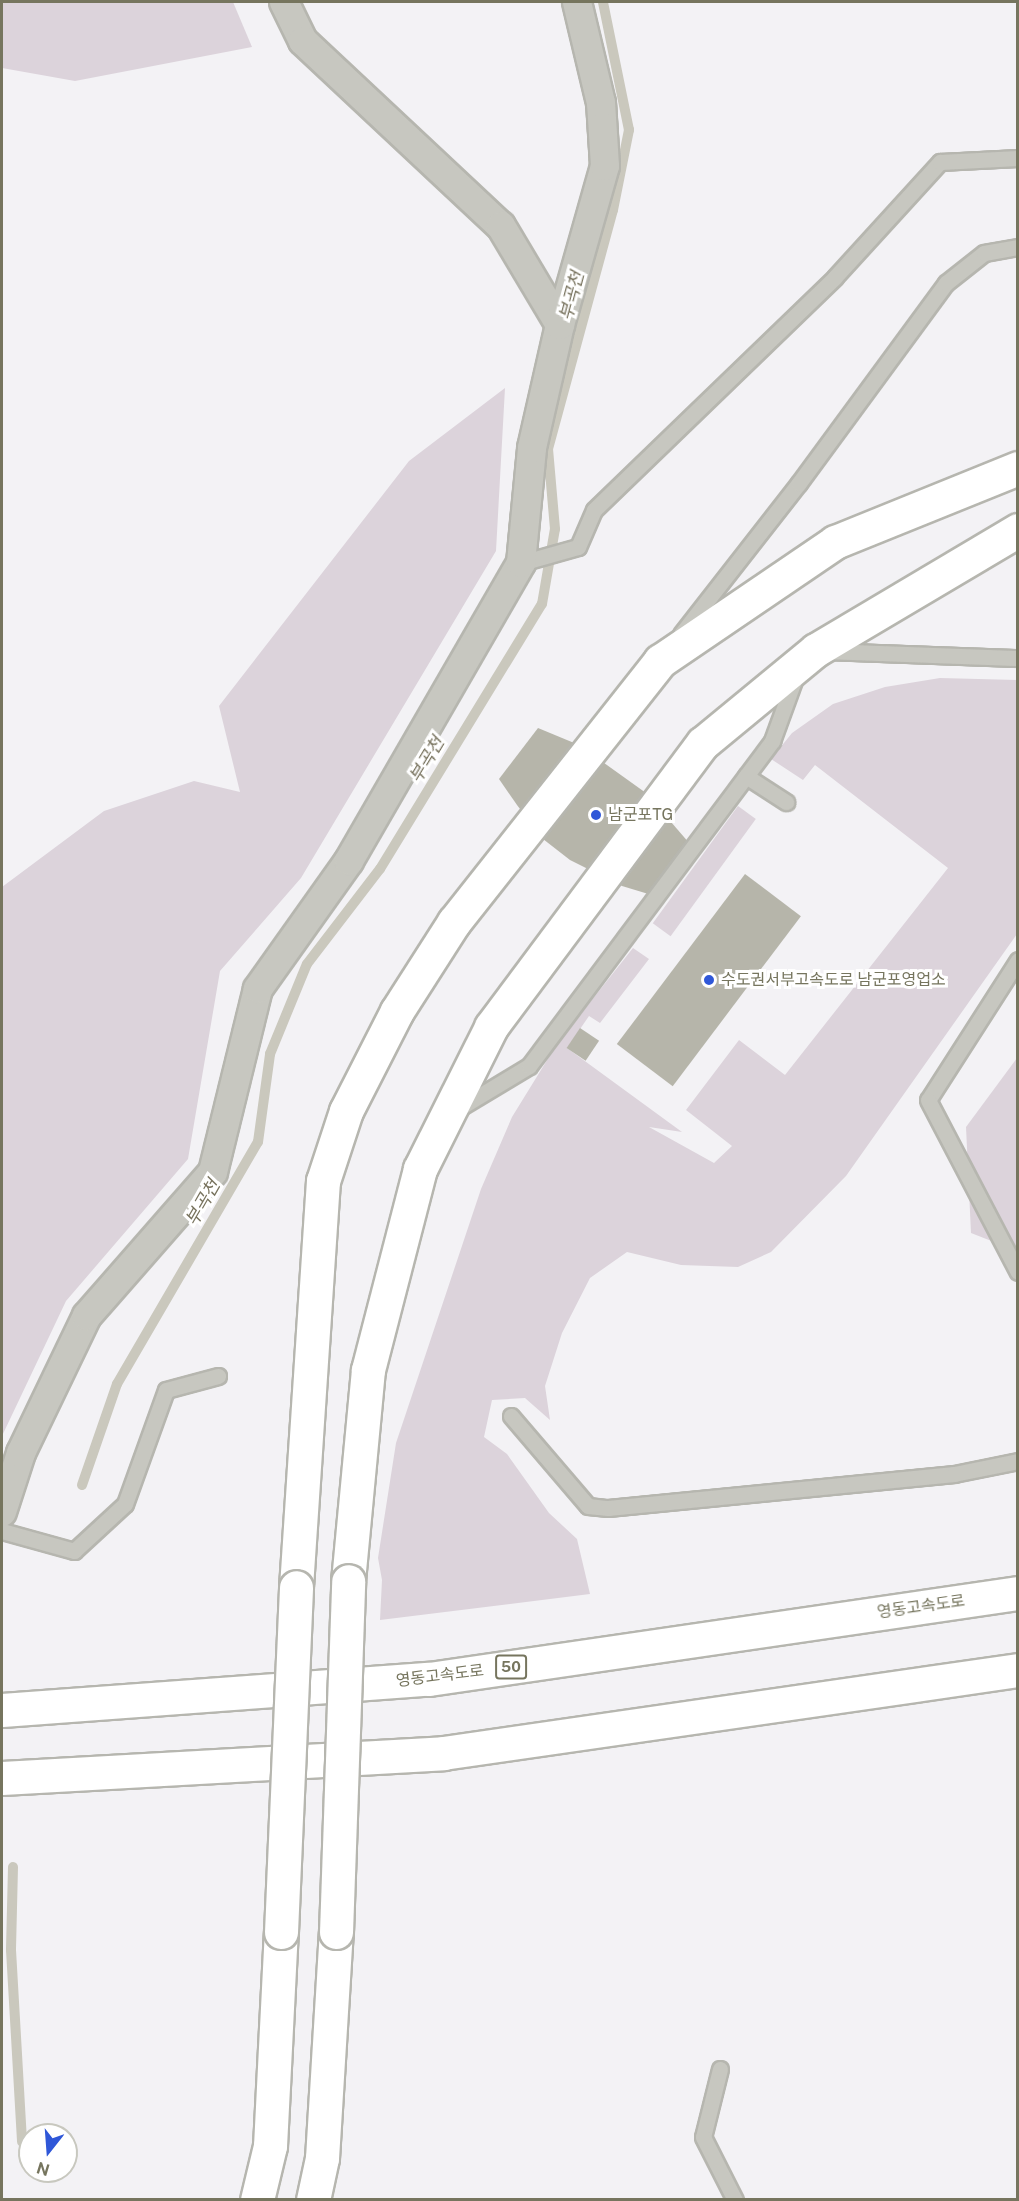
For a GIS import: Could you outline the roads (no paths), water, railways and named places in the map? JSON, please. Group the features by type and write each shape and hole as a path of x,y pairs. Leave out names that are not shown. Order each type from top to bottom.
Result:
{"highway":[{"path":"257,2199 270,2146 296,1587 323,1180 346,1111 397,1011 454,922 660,661 835,542 1017,468"},
{"path":"313,2199 322,2158 336,1932 348,1581 368,1370 420,1169 491,1027 703,743 808,657 1017,530"},
{"name":"영동고속도로","path":"2,1710 429,1680 1017,1593"},
{"path":"2,1779 443,1753 1017,1670"}],"street":[{"path":"284,2 303,41 501,226 561,325"},
{"path":"2,1512 21,1453 87,1316 213,1172 258,989 349,861 521,563 532,448 561,325 605,166 601,103 577,2"}],"lane":[{"path":"521,563 578,547 594,510 835,277 940,162 1017,158"},
{"path":"660,661 799,483 946,283 984,253 1017,247"},
{"path":"446,1116 529,1066 772,741 808,657 1017,658"},
{"path":"746,776 786,802"},
{"path":"1017,960 928,1100 1017,1272"},
{"path":"2,1531 74,1551 124,1504 166,1390 218,1376"},
{"path":"511,1416 588,1506 608,1508 954,1473 1017,1461"},
{"path":"720,2069 703,2137 735,2199"}],"waterway":[{"name":"부곡천","path":"82,1485 117,1384 258,1142 270,1054 307,964 380,869 542,604 555,529 548,449 613,210 629,130 603,2"},
{"name":"부곡천","path":"13,1867 11,1950 21,2123"}],"place":[{"name":"남군포TG","path":"596,815"},
{"name":"수도권서부고속도로 남군포영업소","path":"709,980"}]}
